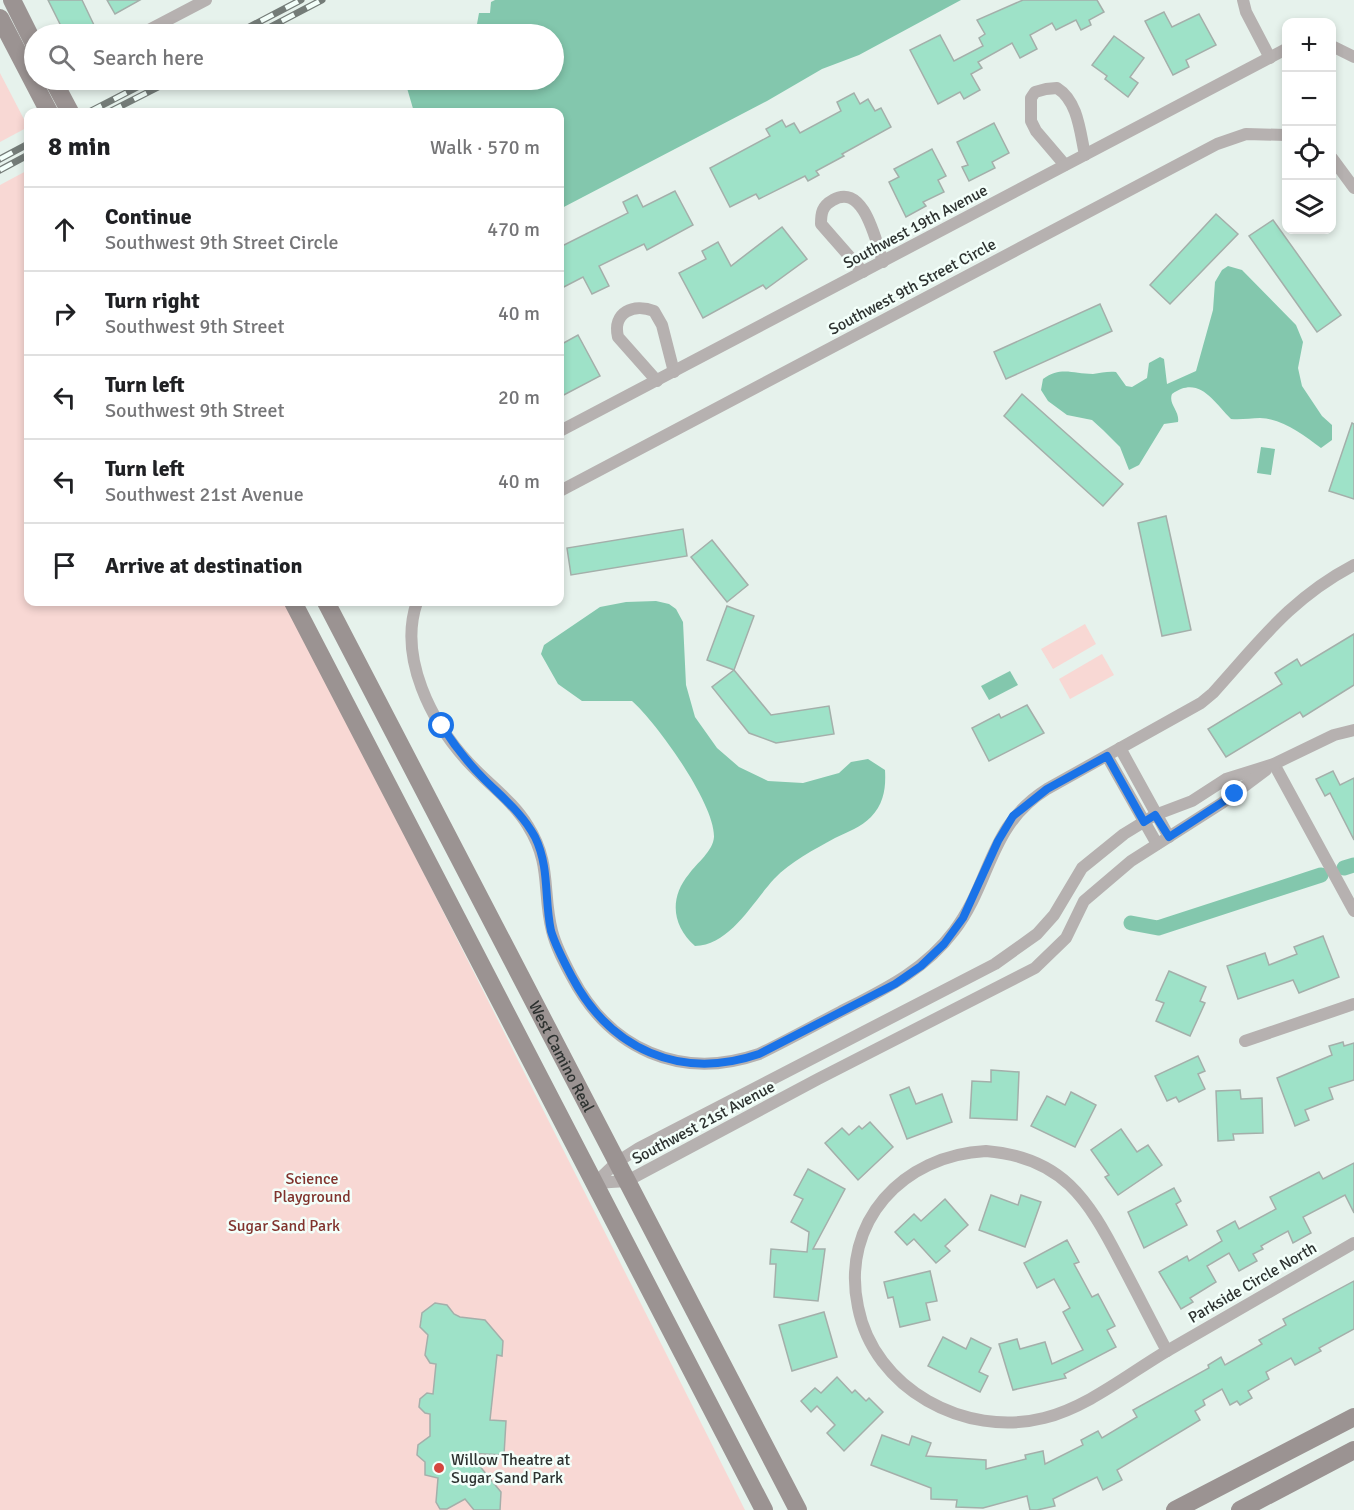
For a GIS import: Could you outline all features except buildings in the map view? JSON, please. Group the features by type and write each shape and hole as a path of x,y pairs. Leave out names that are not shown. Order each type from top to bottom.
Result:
{"street":[{"path":"12,0 24,24"},
{"path":"160,24 206,0"},
{"path":"1243,0 1246,12 1270,57"},
{"path":"0,18 24,64"},
{"path":"1336,48 1354,57"},
{"name":"Southwest 19th Avenue","path":"564,429 1282,51"},
{"path":"1065,165 1031,121 1031,98 1035,92 1057,88 1067,94 1074,110 1085,155"},
{"path":"38,90 47,108"},
{"path":"59,90 68,108"},
{"name":"Southwest 9th Street Circle","path":"564,489 1217,144 1246,134 1282,135"},
{"path":"1336,163 1354,188"},
{"path":"863,272 821,224 821,214 825,206 834,198 845,197 855,200 865,212 883,262"},
{"path":"657,381 618,337 616,329 620,317 628,309 642,307 654,311 662,325 674,372"},
{"path":"416,606 411,633 417,676 450,738 466,761 519,813 536,839 546,868 551,930 579,990 596,1014 616,1033 639,1048 678,1061 719,1063 759,1054 909,975 933,955 963,918 998,841 1013,816 1040,792 1201,703 1213,693 1286,612 1327,579 1354,565"},
{"name":"West Camino Real","path":"295,606 764,1510"},
{"name":"West Camino Real","path":"328,606 798,1510"},
{"name":"Southwest 21st Avenue","path":"595,1183 617,1162 639,1148 994,964 1037,934 1054,915 1082,868 1108,845 1155,815 1192,801 1226,779 1274,764 1321,741 1354,730"},
{"path":"1120,748 1169,837"},
{"path":"1107,756 1157,844"},
{"path":"1274,764 1354,911"},
{"name":"Southwest 21st Avenue","path":"595,1183 627,1181 818,1079 1035,968 1066,938 1084,901 1131,861 1223,802 1274,764"},
{"path":"1245,1041 1354,1004"},
{"name":"Parkside Circle North","path":"1167,1351 1091,1208 1065,1179 1031,1160 986,1151 940,1158 900,1182 879,1204 864,1232 856,1262 855,1292 868,1337 883,1361 902,1382 924,1399 949,1412 976,1420 1004,1423 1046,1418 1085,1401 1354,1243"},
{"path":"1175,1510 1354,1417"},
{"path":"1240,1510 1354,1450"}],"green space":[{"path":"0,73 24,119 24,129 0,142"},
{"name":"Sugar Sand Park","path":"24,172 24,606 289,606 745,1510 0,1510 0,185"},
{"path":"1085,624 1096,644 1053,669 1041,649"},
{"path":"1102,654 1114,675 1070,699 1059,679"}],"shaded area":[{"path":"495,0 961,0 859,55 822,69 767,101 564,207 564,108 413,108 408,90 564,90 564,24 477,24 479,13 490,13 491,2"},
{"path":"1228,266 1242,270 1296,325 1303,342 1298,368 1302,386 1322,416 1332,425 1332,440 1321,448 1292,428 1277,421 1260,418 1231,419 1212,398 1190,387 1172,394 1171,398 1178,422 1164,424 1139,465 1129,470 1120,447 1092,420 1067,415 1048,401 1041,390 1043,379 1061,372 1093,374 1116,372 1126,386 1132,387 1147,378 1149,363 1160,357 1164,359 1167,384 1196,371 1213,310 1215,282 1222,270"},
{"path":"1261,447 1275,449 1271,475 1257,473"},
{"path":"656,601 669,604 676,609 683,622 686,685 695,717 717,748 739,767 768,781 803,783 839,773 851,762 868,759 885,770 883,795 871,817 787,867 730,931 708,944 695,946 687,938 678,921 676,902 683,883 708,852 714,837 712,823 695,785 656,727 632,701 582,701 558,684 541,654 544,645 600,607 626,602"},
{"path":"1010,671 1018,685 989,700 981,686"}],"waterway":[{"path":"1344,868 1354,865"},
{"path":"1131,923 1158,928 1321,875"}],"railway":[{"path":"255,24 301,0"},
{"path":"276,24 322,0"},
{"path":"97,108 132,90"},
{"path":"117,108 152,90"},
{"path":"0,159 24,146"},
{"path":"0,170 24,157"}],"place":[{"name":"Willow Theatre at Sugar Sand Park","path":"439,1468"}],"route":[{"path":"442,726 466,761 519,813 536,839 546,868 551,930 561,957 586,1002 616,1033 639,1048 664,1058 691,1063 719,1063 759,1054 909,975 944,944 963,918 998,841 1013,816 1034,796 1107,756 1144,822 1155,815 1169,837 1235,794"}],"park label":[{"name":"Science Playground","path":"312,1187"}]}
